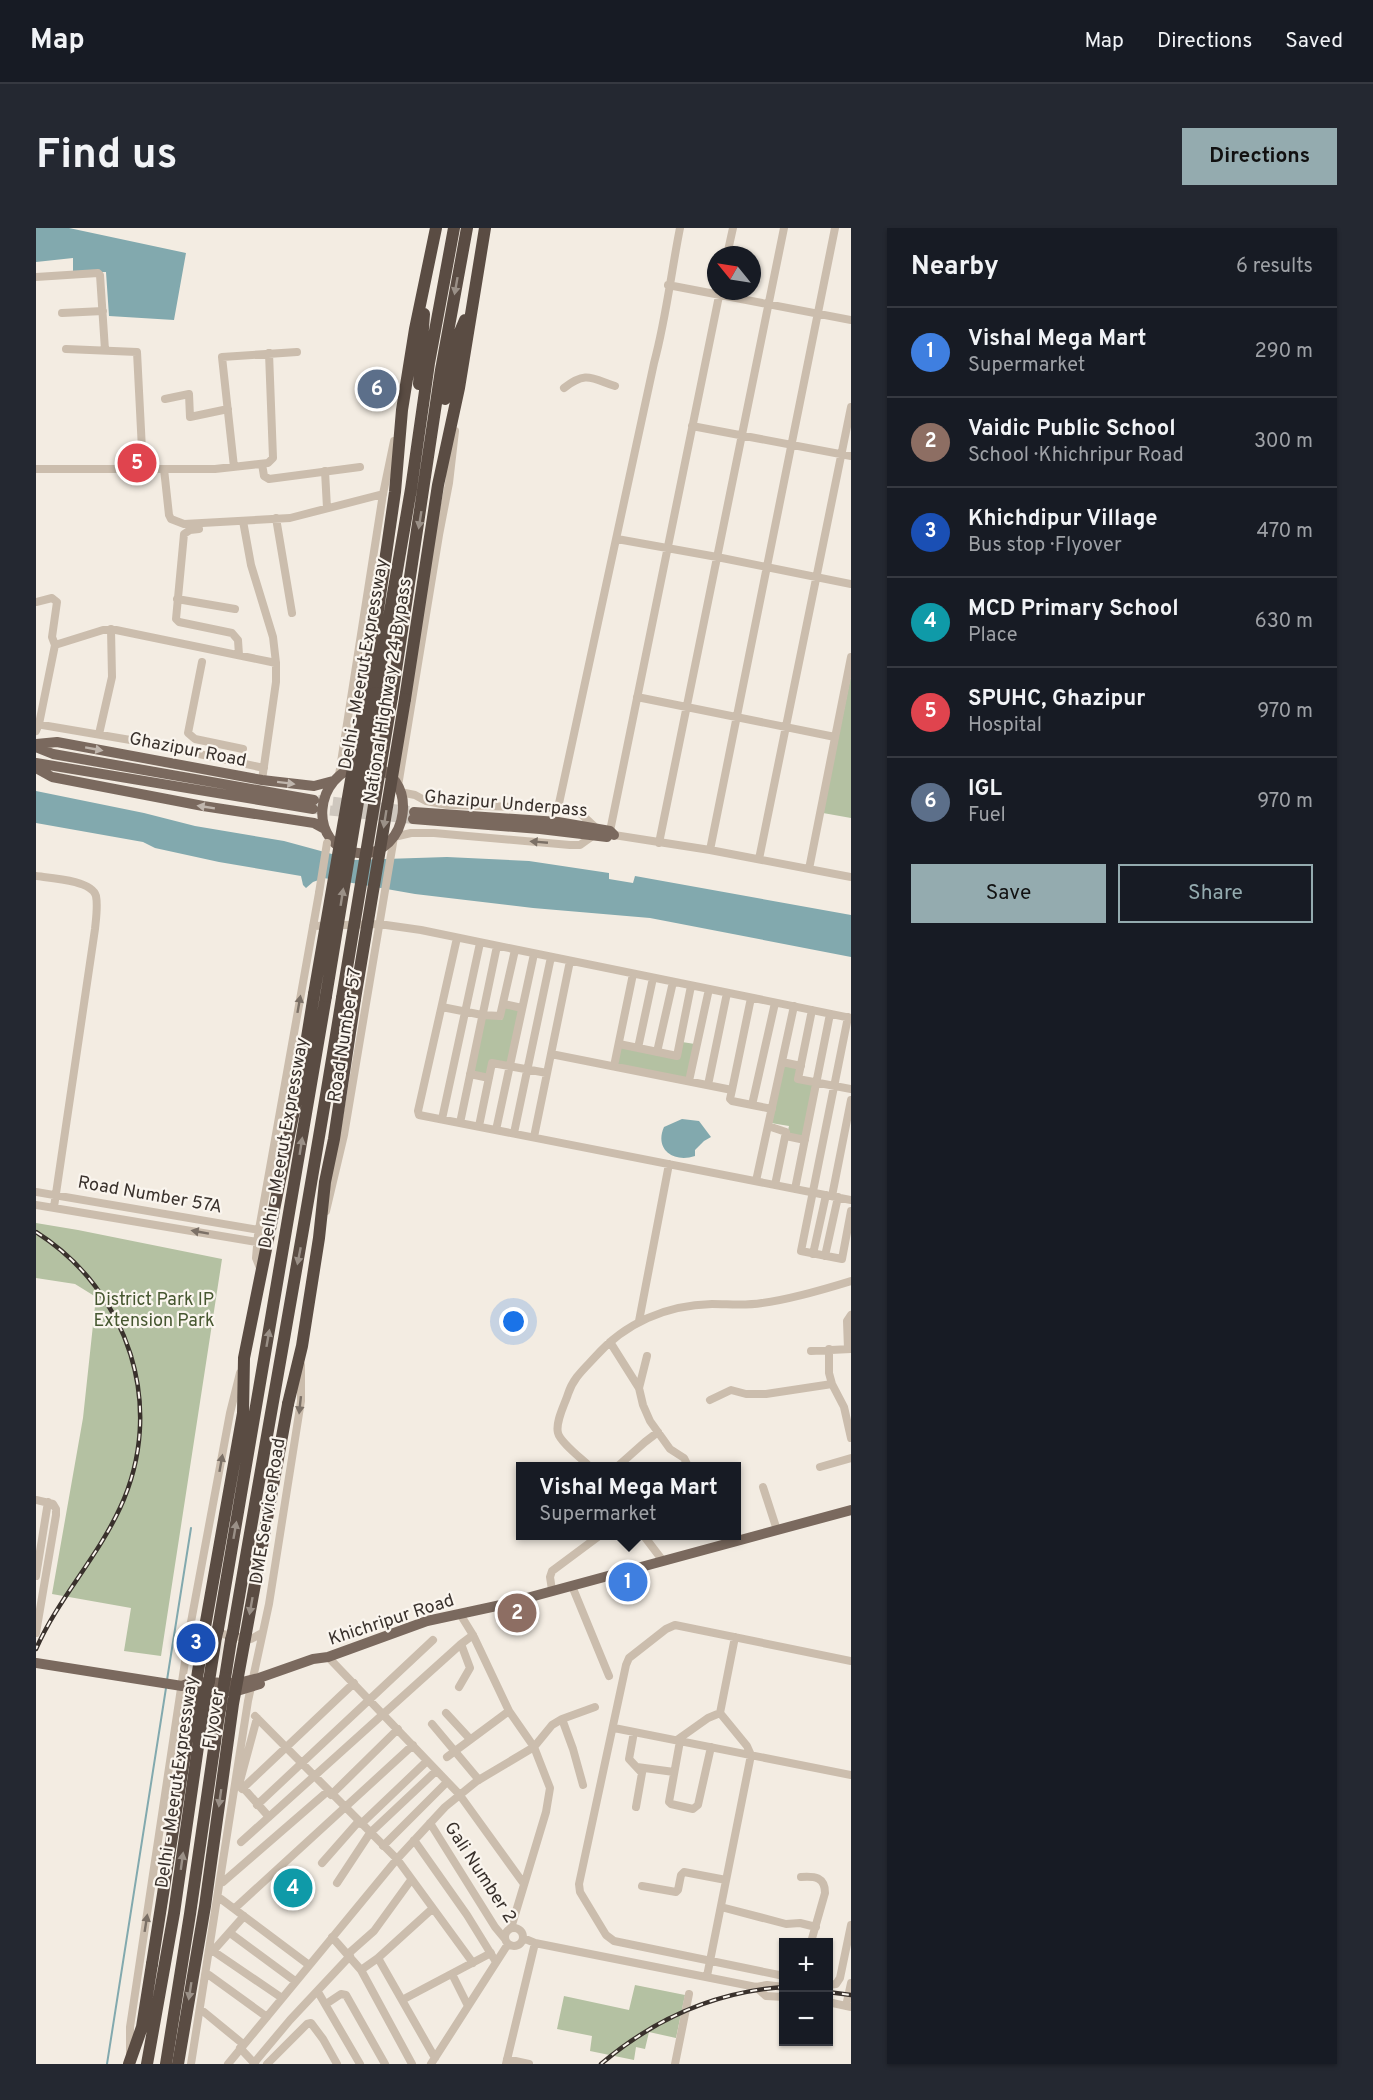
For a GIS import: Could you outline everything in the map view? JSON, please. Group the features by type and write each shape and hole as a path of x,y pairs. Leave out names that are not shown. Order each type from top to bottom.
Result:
{"highway":[{"name":"National Highway 24 Bypass","path":"371,693 396,492 402,410 415,329 436,228"},
{"name":"Delhi - Meerut Expressway","path":"147,2064 174,1913 204,1704 320,995 371,693 411,489 429,363 454,228"},
{"name":"Delhi - Meerut Expressway","path":"166,2064 232,1636 282,1343 348,999 399,698 441,370 467,228"},
{"path":"424,489 459,334 474,300 485,228"},
{"path":"411,489 429,265"},
{"name":"National Highway 24 Bypass","path":"399,698 474,300"},
{"path":"260,1268 320,995"},
{"name":"Flyover","path":"178,2064 205,1906 233,1704 288,1404 302,1346 319,1238 325,1182 334,1139 348,999"},
{"name":"Flyover","path":"129,2064 142,2027 196,1677 243,1413 244,1358 260,1268"}],"main road":[{"path":"479,257 492,228"},
{"name":"Ghazipur Road","path":"36,746 57,742 262,780 314,786 336,778"},
{"path":"36,746 53,754 288,797 314,804 36,763"},
{"path":"36,768 52,777 203,806 314,823 327,836 340,848 365,853 382,848 394,837 402,816 403,801 396,780 389,773 373,766 355,766 336,778 324,799 323,818 327,836"},
{"name":"Ghazipur Underpass","path":"413,816 558,822 611,834"},
{"name":"Khichripur Road","path":"741,1536 777,1530 851,1510"},
{"name":"Khichripur Road","path":"36,1663 182,1686 191,1682 252,1683 313,1659 326,1657 427,1621 501,1605 572,1586 663,1561 723,1540"}],"street":[{"path":"558,808 663,328 668,285 680,228"},
{"path":"729,246 733,228"},
{"path":"659,843 784,228"},
{"path":"710,850 835,228"},
{"path":"36,277 98,273 101,277 105,350"},
{"path":"668,285 707,291"},
{"path":"718,300 611,834 851,877"},
{"path":"751,300 851,320"},
{"path":"62,313 103,311"},
{"path":"66,349 137,352 143,469"},
{"path":"234,467 222,357 297,352"},
{"path":"36,469 164,469 234,467 268,463 273,458 269,353"},
{"path":"564,388 580,377 615,386"},
{"path":"394,837 411,833 434,833 580,845 595,832 580,813 558,808 447,805 426,801 399,789 449,483 459,388"},
{"path":"165,399 189,394 190,417 228,409"},
{"path":"759,859 851,406"},
{"path":"336,778 384,494 402,410"},
{"path":"692,426 851,456"},
{"path":"262,464 264,476 269,479 360,466"},
{"path":"164,469 169,515 171,519 184,524 290,518 384,494"},
{"path":"325,471 327,508"},
{"path":"276,518 292,613"},
{"path":"243,520 251,565 273,637 276,663 276,682 262,780"},
{"path":"234,527 186,531 184,534 176,619 179,622 232,633 238,640 239,655"},
{"path":"616,539 851,584"},
{"path":"36,602 52,598 57,602 52,637 55,645 37,726 99,734 264,768"},
{"path":"177,599 235,609"},
{"path":"55,645 111,629 276,663"},
{"path":"99,734 112,677 111,629"},
{"path":"809,869 851,657"},
{"path":"202,662 188,733 195,739 243,749"},
{"path":"637,697 835,737"},
{"path":"227,760 229,746"},
{"path":"260,1268 256,1258 257,1242 319,893 327,836"},
{"name":"Road Number 57","path":"319,1238 344,1135 394,837"},
{"path":"36,876 86,885 93,889 96,897 95,929 54,1207"},
{"path":"313,926 379,924 850,1018 801,1249 804,1252 842,1259 848,1248 851,1211"},
{"path":"457,938 418,1112 423,1116 851,1200"},
{"path":"442,1119 480,943"},
{"path":"460,1123 497,946"},
{"path":"442,1007 500,1016 515,950"},
{"path":"496,1130 534,954"},
{"path":"514,1133 551,957"},
{"path":"534,1137 570,961"},
{"path":"614,1066 633,974"},
{"path":"638,1048 653,978"},
{"path":"657,1052 673,982"},
{"path":"619,1044 677,1056 691,986"},
{"path":"689,1081 709,989"},
{"path":"708,1085 727,993"},
{"path":"751,998 731,1101 771,1109"},
{"path":"752,1105 775,1003"},
{"path":"504,1004 522,1008"},
{"path":"756,1181 794,1006"},
{"path":"812,1010 798,1079 851,1089"},
{"path":"795,1189 830,1014"},
{"path":"680,1040 697,1044"},
{"path":"551,1054 732,1090"},
{"path":"782,1062 801,1066"},
{"path":"479,1126 492,1063 547,1073"},
{"path":"470,1074 489,1078"},
{"path":"825,1256 832,1196 851,1100"},
{"path":"768,1126 785,1131 786,1136 775,1185"},
{"path":"786,1136 805,1140"},
{"path":"639,1322 669,1164"},
{"name":"Road Number 57A","path":"36,1192 259,1230"},
{"path":"813,1254 832,1196"},
{"name":"Road Number 57A","path":"36,1205 257,1242"},
{"path":"584,1462 560,1436 558,1424 574,1379 610,1342 639,1322 657,1313 709,1304 764,1303 851,1281"},
{"path":"811,1351 849,1349 847,1321 851,1314"},
{"path":"610,1342 639,1388 650,1421 670,1449 684,1458 686,1462"},
{"name":"DME Service Road","path":"193,2064 241,1745 301,1401 302,1346"},
{"path":"829,1349 829,1373 844,1407 851,1438"},
{"path":"639,1388 647,1356"},
{"path":"129,2064 130,2027 191,1622 230,1413 244,1358"},
{"path":"710,1400 731,1390 746,1394 766,1394 832,1384"},
{"path":"623,1462 658,1432"},
{"path":"820,1467 851,1458"},
{"path":"763,1487 777,1530"},
{"path":"36,1500 55,1506 56,1515 36,1633"},
{"path":"36,1576 48,1502"},
{"path":"552,1590 550,1577 552,1571 594,1540"},
{"path":"648,1540 663,1561"},
{"path":"572,1586 609,1676"},
{"path":"433,2061 496,1962 506,1942 506,1932 512,1928 546,1812 550,1788 534,1747 509,1711 473,1635 460,1614"},
{"path":"191,1622 199,1630 250,1639 262,1634"},
{"path":"779,1975 614,1941 606,1935 580,1892 579,1884 626,1665 629,1658 666,1629 675,1626 851,1661"},
{"path":"241,1842 473,1635"},
{"path":"720,1713 735,1637"},
{"path":"257,1805 433,1640"},
{"path":"459,1688 470,1668 461,1644"},
{"path":"326,1657 354,1683 459,1794 524,1884"},
{"path":"241,1786 354,1683"},
{"path":"229,2063 294,1981 397,1859 459,1794 534,1747 552,1725 595,1707"},
{"path":"247,1711 287,1746 329,1793 397,1859 473,1963"},
{"path":"447,1757 509,1711"},
{"path":"446,1713 470,1739"},
{"path":"711,1747 698,1806 695,1809 671,1804 669,1802 679,1741 708,1718 720,1713"},
{"path":"706,1976 751,1755 720,1713"},
{"path":"193,2064 204,2012 241,1786 257,1718"},
{"path":"562,1719 583,1785"},
{"path":"432,1724 479,1780"},
{"path":"614,1728 851,1775"},
{"path":"224,1882 329,1793 398,1730"},
{"path":"634,1732 629,1759 642,1773 636,1807"},
{"path":"174,1736 183,1733 233,1741 241,1745"},
{"path":"235,1908 413,1746"},
{"path":"322,1863 360,1822 427,1761"},
{"path":"637,1767 674,1772"},
{"path":"337,1883 370,1833 436,1770"},
{"path":"383,1846 447,1782"},
{"path":"241,1786 269,1817"},
{"name":"Gali Number 2","path":"430,1823 466,1883 506,1942"},
{"path":"414,1840 496,1962"},
{"path":"642,1886 676,1892 684,1872 726,1880"},
{"path":"801,1877 818,1878 824,1883 825,1893 813,1938"},
{"path":"204,2012 241,2046 254,2064 290,2019 318,1992 349,1955 374,1932 411,1880"},
{"path":"221,1899 309,1965"},
{"path":"721,1907 786,1924 800,1923 816,1927"},
{"path":"361,1970 378,1958 432,1909"},
{"path":"213,1951 244,1916"},
{"path":"833,1984 836,1984 840,1978 851,1925"},
{"path":"512,1928 521,1931 523,1938"},
{"path":"230,1933 294,1981"},
{"path":"332,1937 361,1970 412,2064"},
{"path":"506,1942 516,1946 523,1938"},
{"path":"523,1938 535,1943 756,1987 779,1986"},
{"path":"529,2064 507,2062 535,1943"},
{"path":"213,1951 282,1998"},
{"path":"402,2000 491,1953"},
{"path":"378,1958 433,2061"},
{"path":"452,1974 468,2006"},
{"path":"209,1975 267,2017"},
{"path":"833,2003 849,2007 851,1983"},
{"path":"756,1987 766,1996 779,1997"},
{"path":"318,1992 360,2064"},
{"path":"326,2004 341,1994 345,1995 385,2064"},
{"path":"675,2064 689,1994"},
{"path":"267,2064 307,2024 311,2023 323,2038 337,2064"}],"green space":[{"path":"851,675 851,818 823,813"},
{"path":"505,1006 521,1009 509,1065 491,1061 488,1076 471,1073 483,1016 502,1020"},
{"path":"682,1042 695,1044 688,1080 617,1065 621,1046 678,1058"},
{"path":"783,1065 798,1068 796,1080 814,1084 803,1138 787,1135 789,1126 771,1123"},
{"name":"District Park IP Extension Park","path":"36,1223 222,1259 161,1656 124,1651 131,1608 52,1594 83,1418 96,1297 75,1284 36,1278"},
{"path":"635,1985 685,1995 676,2038 649,2032 645,2049 636,2047 634,2060 590,2051 592,2036 557,2029 564,1996 629,2010"}],"water":[{"path":"36,228 69,228 186,253 174,320 109,316 106,272 73,272 73,258 36,262"},
{"path":"36,791 195,826 284,841 354,860 447,857 529,861 609,873 609,879 633,883 635,876 851,915 851,957 650,918 533,908 415,894 324,878 313,882 306,888 301,876 219,862 155,848 143,842 36,823"},
{"path":"682,1119 699,1121 711,1137 695,1150 695,1156 687,1158 668,1153 662,1142 664,1127"}],"waterway":[{"path":"167,1680 191,1528"},
{"path":"107,2064 166,1688"}],"tunnel":[{"path":"318,800 409,811"},
{"path":"315,809 413,819"}],"railway":[{"path":"36,1232 68,1257 95,1286 116,1319 130,1354 139,1392 140,1431 134,1470 120,1508 100,1544 55,1613 36,1649"},
{"path":"601,2064 642,2034 686,2010 733,1995 779,1988"},
{"path":"833,1993 851,1995"}],"place":[{"name":"IGL","path":"377,389"},
{"name":"SPUHC, Ghazipur","path":"137,463"},
{"name":"Vishal Mega Mart","path":"628,1582"},
{"name":"Vaidic Public School","path":"517,1613"},
{"name":"Khichdipur Village","path":"196,1643"},
{"name":"MCD Primary School","path":"293,1888"}]}
